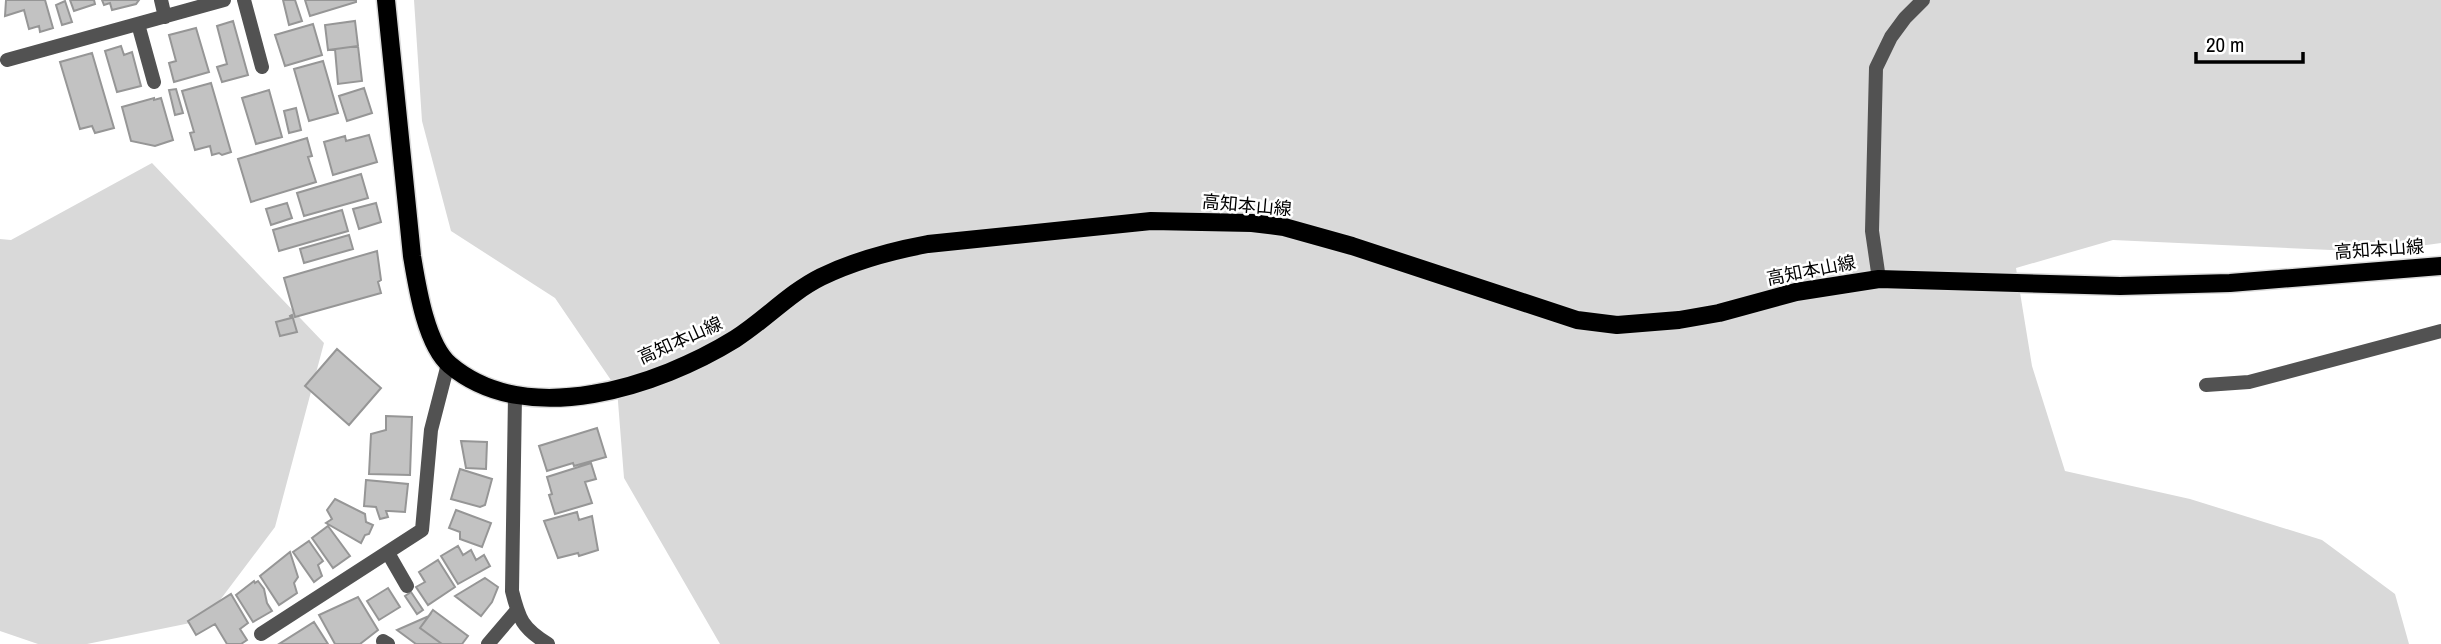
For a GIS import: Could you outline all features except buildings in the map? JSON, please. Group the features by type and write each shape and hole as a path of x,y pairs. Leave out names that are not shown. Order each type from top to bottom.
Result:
{"main road":[{"name":"高知本山線","path":"386,0 412,256 419,295 431,335 448,364 482,385 515,395 565,398 601,394 676,369 736,339 819,278 857,261 892,250 1151,221 1252,223 1284,227 1352,246 1577,320 1597,323 1639,324 1679,320 1719,313 1796,292 1879,279 2120,286 2230,283 2441,265"}],"street":[{"path":"161,0 165,17"},
{"path":"7,60 224,0"},
{"path":"244,0 262,67"},
{"path":"1879,279 1872,231 1876,68 1891,37 1923,0"},
{"path":"138,24 154,82"},
{"path":"2206,385 2249,382 2441,331"},
{"path":"261,634 422,530 431,430 448,364"},
{"path":"515,395 512,590 519,618 536,637 548,644"},
{"path":"388,553 407,586"},
{"path":"488,644 517,610"}],"shaded area":[{"path":"414,0 2441,0 2441,243 2376,252 2113,240 2016,268 2032,366 2065,471 2190,499 2322,540 2395,594 2409,644 720,644 624,478 617,389 555,298 451,231 422,121"},
{"path":"152,163 324,343 275,527 205,620 87,644 38,644 0,631 0,239 11,240"}]}
